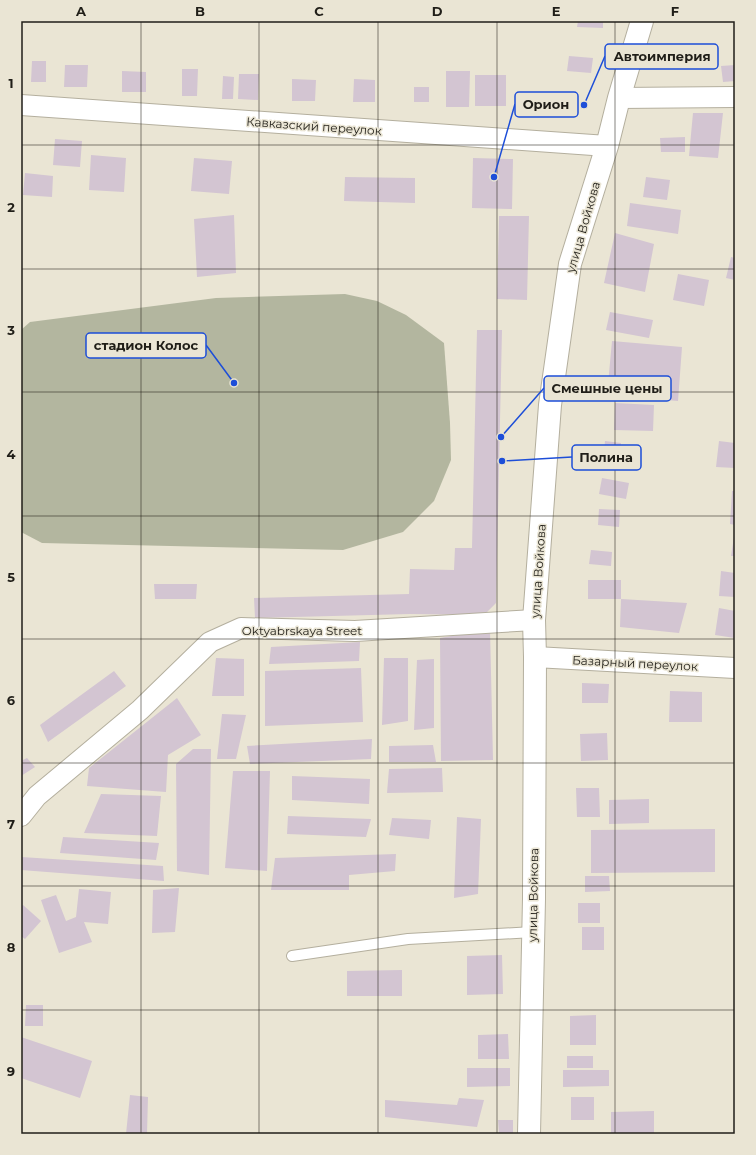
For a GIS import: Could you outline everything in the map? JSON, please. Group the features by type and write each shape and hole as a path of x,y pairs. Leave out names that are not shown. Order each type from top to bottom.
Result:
{"street":[{"name":"улица Войкова","path":"529,1134 533,932 534,620 550,405 570,264 607,146 619,98 642,21"},
{"path":"619,98 735,97"},
{"name":"Кавказский переулок","path":"21,105 607,146"},
{"name":"Oktyabrskaya Street","path":"21,816 37,796 140,710 210,642 241,628 355,630 534,620"},
{"name":"Базарный переулок","path":"535,657 735,668"}],"lane":[{"path":"292,956 408,939 533,932"}],"green space":[{"path":"345,294 377,301 406,315 444,343 450,423 451,460 434,501 403,532 343,550 42,543 21,532 21,330 30,322 216,298"}],"building":[{"path":"578,21 603,21 603,28 577,27"},
{"path":"569,56 593,58 591,73 567,71"},
{"path":"32,61 46,61 46,82 31,82"},
{"path":"65,65 88,65 87,87 64,87"},
{"path":"735,65 735,81 723,82 721,66"},
{"path":"182,69 198,69 197,96 182,96"},
{"path":"122,71 146,72 146,92 122,92"},
{"path":"446,71 470,71 469,107 446,107"},
{"path":"239,74 259,74 258,100 238,99"},
{"path":"475,75 506,75 506,106 475,106"},
{"path":"223,76 234,77 233,99 222,99"},
{"path":"292,79 316,80 315,101 292,101"},
{"path":"354,79 375,80 375,102 353,102"},
{"path":"414,87 429,87 429,102 414,102"},
{"path":"693,113 723,113 718,158 689,156"},
{"path":"685,137 685,152 661,152 660,138"},
{"path":"55,139 82,141 80,167 53,165"},
{"path":"91,155 126,158 124,192 89,190"},
{"path":"194,158 232,161 229,194 191,191"},
{"path":"473,158 513,159 512,209 472,208"},
{"path":"25,173 53,176 52,197 23,195"},
{"path":"345,177 415,178 415,203 344,201"},
{"path":"646,177 670,180 667,200 643,197"},
{"path":"630,203 681,210 678,234 627,226"},
{"path":"234,215 236,273 197,277 194,219"},
{"path":"499,216 529,216 527,300 497,299"},
{"path":"615,233 654,244 645,292 604,283"},
{"path":"731,257 735,258 735,280 726,278"},
{"path":"678,274 709,280 704,306 673,300"},
{"path":"610,312 653,320 649,338 606,330"},
{"path":"477,330 502,330 496,603 484,615 410,614 255,618 254,598 409,594 410,569 454,570 455,548 472,548"},
{"path":"612,341 682,347 678,401 607,395"},
{"path":"615,403 654,405 653,431 614,430"},
{"path":"605,441 621,443 618,464 603,462"},
{"path":"719,441 735,443 735,468 716,467"},
{"path":"602,478 629,483 626,499 599,494"},
{"path":"732,491 735,491 735,525 730,524"},
{"path":"599,509 620,510 619,527 598,525"},
{"path":"734,537 735,556 731,556"},
{"path":"591,550 612,552 611,566 589,564"},
{"path":"721,571 735,573 735,597 719,596"},
{"path":"588,580 621,580 621,599 588,599"},
{"path":"154,584 197,584 196,599 155,599"},
{"path":"621,599 687,603 679,633 620,627"},
{"path":"719,608 735,611 735,638 715,635"},
{"path":"490,629 493,760 441,761 440,638"},
{"path":"360,642 359,661 269,664 271,647"},
{"path":"216,658 244,659 244,696 212,696"},
{"path":"384,658 408,658 408,721 382,725"},
{"path":"434,659 434,728 414,730 417,660"},
{"path":"361,668 363,722 265,726 265,671"},
{"path":"114,671 126,686 48,742 40,725"},
{"path":"582,683 609,684 608,703 582,703"},
{"path":"670,691 702,692 702,722 669,722"},
{"path":"177,698 201,735 168,755 166,792 87,786 89,768"},
{"path":"222,714 246,715 236,759 217,759"},
{"path":"607,733 608,760 581,761 580,734"},
{"path":"372,739 371,759 250,764 247,746"},
{"path":"433,745 436,762 389,762 389,746"},
{"path":"193,749 211,749 209,875 177,871 176,764"},
{"path":"27,758 35,767 21,776 21,761"},
{"path":"442,768 443,792 387,793 389,769"},
{"path":"233,771 270,771 267,871 225,868"},
{"path":"292,776 370,779 369,804 292,800"},
{"path":"576,788 599,788 600,817 577,817"},
{"path":"101,794 161,796 157,836 84,833"},
{"path":"649,799 649,823 609,824 609,800"},
{"path":"288,816 371,819 366,837 287,834"},
{"path":"457,817 481,819 478,894 454,898"},
{"path":"392,818 431,820 429,839 389,835"},
{"path":"715,829 715,872 591,873 591,830"},
{"path":"63,837 159,843 156,860 60,853"},
{"path":"396,854 395,871 349,875 349,890 271,890 275,858"},
{"path":"21,857 163,866 164,881 21,870"},
{"path":"585,876 609,876 610,891 585,892"},
{"path":"179,888 175,932 152,933 153,890"},
{"path":"79,889 111,892 108,924 84,922 92,942 59,953 41,900 56,895 66,921 76,917"},
{"path":"578,903 600,903 600,923 578,923"},
{"path":"23,905 41,921 25,939 21,936 21,907"},
{"path":"582,927 604,927 604,950 582,950"},
{"path":"502,955 503,994 467,995 467,956"},
{"path":"402,970 402,996 347,996 347,971"},
{"path":"26,1005 43,1005 43,1026 25,1026"},
{"path":"596,1015 596,1045 570,1045 570,1016"},
{"path":"508,1034 509,1059 478,1059 478,1035"},
{"path":"21,1037 92,1061 80,1098 21,1078"},
{"path":"567,1056 593,1056 593,1068 567,1068"},
{"path":"467,1068 510,1068 510,1086 467,1087"},
{"path":"563,1070 609,1070 609,1086 563,1087"},
{"path":"130,1095 148,1097 147,1134 126,1134"},
{"path":"571,1097 594,1097 594,1120 571,1120"},
{"path":"459,1098 484,1100 477,1127 385,1117 385,1100 457,1105"},
{"path":"654,1111 654,1134 611,1134 611,1112"},
{"path":"498,1120 513,1120 513,1134 499,1134"}],"place":[{"name":"Автоимперия","path":"584,105"},
{"name":"Орион","path":"494,177"},
{"name":"стадион Колос","path":"234,383"},
{"name":"Смешные цены","path":"501,437"},
{"name":"Полина","path":"502,461"}]}
